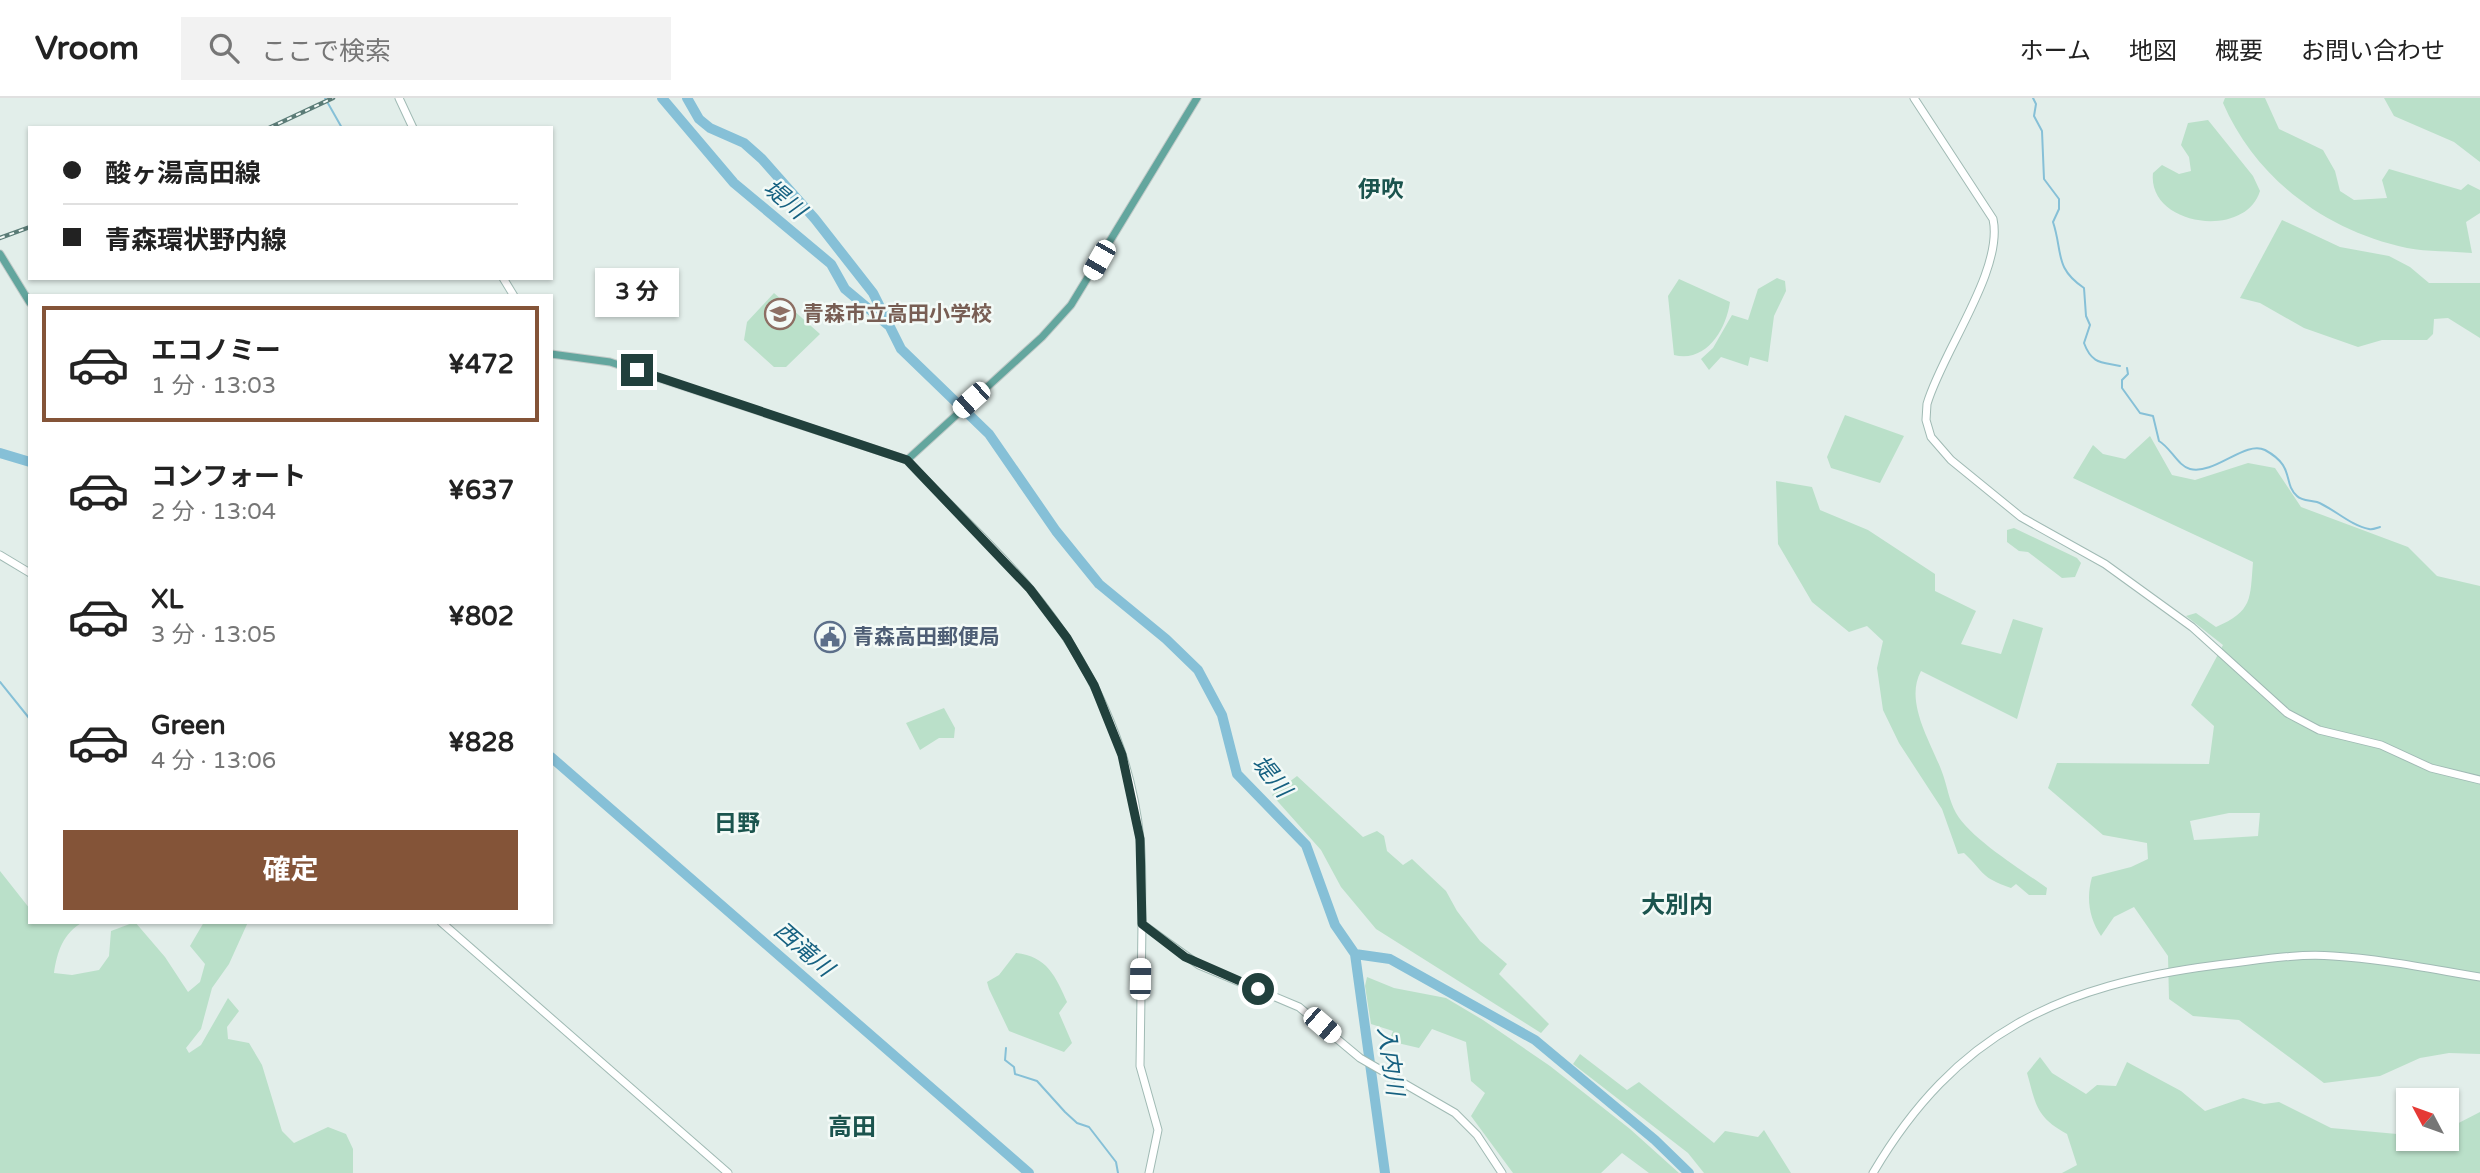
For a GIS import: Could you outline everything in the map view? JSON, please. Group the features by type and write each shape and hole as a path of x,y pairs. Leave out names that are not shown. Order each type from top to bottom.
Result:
{"main road":[{"path":"553,354 610,362 907,460 1071,305 1197,98"},
{"path":"0,254 28,300"}],"street":[{"path":"399,98 412,126"},
{"path":"1914,98 1993,219 1996,237 1990,263 1927,404 1927,428 1942,451 2021,517 2105,564 2185,621 2215,646 2261,692 2298,720 2329,733 2381,745 2431,768 2480,780"},
{"path":"907,460 1030,589 1067,638 1094,685 1122,755 1135,804 1140,839 1140,1066 1158,1130 1149,1173"},
{"path":"0,555 28,572"},
{"path":"443,924 728,1173"},
{"path":"1142,924 1199,965 1299,1007 1360,1058 1455,1113 1477,1135 1502,1173"},
{"path":"1873,1173 1926,1098 1967,1058 2024,1019 2113,982 2185,969 2317,955 2365,958 2480,977"}],"green space":[{"path":"2225,98 2265,98 2279,129 2323,150 2335,171 2340,191 2354,200 2387,198 2382,180 2389,169 2461,190 2468,184 2480,190 2480,213 2466,222 2472,253 2407,248 2377,240 2322,215 2274,178 2254,155 2223,103"},
{"path":"2384,98 2480,98 2480,162 2454,142 2394,116"},
{"path":"2208,120 2253,176 2260,191 2251,206 2236,216 2218,221 2180,215 2165,205 2155,191 2153,173 2162,165 2179,174 2191,171 2189,157 2181,145 2188,123"},
{"path":"2282,220 2340,247 2389,256 2410,267 2429,283 2480,283 2480,338 2448,318 2434,319 2433,334 2427,340 2382,340 2358,347 2304,328 2260,303 2240,298"},
{"path":"1777,278 1785,281 1786,291 1774,316 1768,362 1750,357 1748,366 1721,357 1709,370 1701,359 1713,348 1732,315 1748,320 1758,289"},
{"path":"1679,279 1730,302 1724,323 1712,342 1696,354 1685,356 1674,355 1668,296"},
{"path":"774,293 820,334 786,367 774,367 744,340 747,322"},
{"path":"1845,415 1904,436 1880,483 1831,468 1827,457"},
{"path":"2150,436 2172,475 2195,480 2248,463 2275,468 2301,507 2408,547 2437,576 2480,586 2480,1054 2449,1053 2420,1058 2380,1076 2324,1083 2239,1020 2193,1016 2169,999 2168,956 2134,907 2114,917 2101,936 2090,908 2092,877 2131,867 2148,859 2147,843 2103,835 2048,788 2057,763 2209,764 2214,726 2191,705 2223,645 2186,616 2196,613 2216,627 2237,615 2250,595 2253,562 2073,478 2093,445 2103,454 2125,459","holes":["2229,813 2260,813 2258,836 2194,840 2190,821"]},
{"path":"1776,481 1812,487 1820,510 1868,530 1935,574 1935,591 1976,611 1961,644 2001,654 2013,619 2043,628 2017,719 1921,671 1916,696 1921,722 1956,813 1985,843 2047,888 2046,895 2029,895 2016,884 2011,888 1994,881 1964,853 1958,854 1942,809 1899,743 1883,710 1877,668 1883,641 1867,626 1849,632 1812,602 1778,544"},
{"path":"2014,528 2077,558 2081,563 2075,577 2062,578 2028,552 2019,551 2007,542 2007,530"},
{"path":"944,708 955,728 954,738 939,738 920,750 906,723"},
{"path":"1297,776 1363,837 1377,831 1384,836 1387,851 1403,865 1412,859 1446,891 1457,911 1480,941 1507,964 1499,974 1549,1024 1541,1033 1376,929 1341,887 1321,850 1272,795"},
{"path":"0,871 28,906 28,924 80,924 62,944 54,973 72,975 99,970 109,956 111,931 137,924 165,957 188,992 200,982 205,964 190,946 203,924 247,924 229,964 212,988 201,1029 186,1048 189,1053 201,1045 228,998 239,1011 227,1027 228,1039 249,1043 262,1065 282,1131 294,1143 328,1127 346,1134 353,1149 353,1173 0,1173"},
{"path":"1016,953 1036,958 1043,963 1059,984 1067,1002 1059,1013 1072,1043 1064,1052 1009,1031 987,982 999,975"},
{"path":"1367,977 1394,988 1446,998 1483,1020 1550,1066 1630,1129 1679,1173 1649,1173 1622,1153 1601,1173 1513,1173 1471,1116 1485,1093 1471,1081 1466,1042 1432,1029 1419,1048 1389,1041 1393,1031 1371,1024 1365,986"},
{"path":"1580,1054 1627,1090 1639,1082 1714,1143 1725,1131 1758,1137 1764,1130 1791,1173 1704,1173 1688,1153 1573,1064"},
{"path":"2040,1057 2052,1073 2086,1094 2097,1085 2116,1086 2127,1062 2181,1091 2205,1111 2243,1098 2264,1104 2279,1102 2331,1128 2396,1134 2396,1152 2459,1152 2459,1123 2480,1112 2480,1173 2062,1173 2077,1165 2067,1134 2043,1116 2035,1102 2027,1073"}],"waterway":[{"path":"325,98 341,126"},
{"name":"堤川","path":"662,98 734,183 831,264 845,289 888,325"},
{"name":"堤川","path":"687,98 699,119 710,128 744,143 762,159 815,219 873,293 901,349 989,434 1056,531 1099,584 1166,639 1198,670 1222,715 1237,774 1306,845 1335,925 1355,954 1390,959 1535,1040 1655,1140 1689,1173"},
{"path":"2033,98 2036,104 2034,116 2042,131 2044,179 2059,199 2059,209 2053,222 2061,259 2074,281 2084,288 2086,316 2090,325 2084,343 2094,359 2120,366"},
{"path":"2127,368 2128,374 2122,380 2122,388 2140,413 2153,416 2159,441 2186,467 2200,469 2248,450 2265,450 2281,462 2290,485 2299,498 2317,502 2362,527 2380,527"},
{"name":"西滝川","path":"0,453 28,461"},
{"path":"0,682 28,717"},
{"name":"西滝川","path":"553,759 1029,1173"},
{"name":"入内川","path":"1355,954 1385,1173"},
{"path":"1006,1048 1005,1060 1014,1067 1015,1074 1037,1081 1077,1123 1089,1127 1116,1162 1118,1173"}],"railway":[{"path":"273,126 333,98"},
{"path":"0,238 28,228"}],"place":[{"name":"青森市立高田小学校","path":"780,314"},
{"name":"青森高田郵便局","path":"830,637"}],"district":[{"name":"伊吹","path":"1381,189"},
{"name":"日野","path":"737,823"},
{"name":"大別内","path":"1677,905"},
{"name":"高田","path":"852,1127"}],"route":[{"path":"637,370 907,460 1030,589 1067,638 1094,685 1122,755 1135,804 1140,839 1142,924 1199,965 1258,989"}]}
